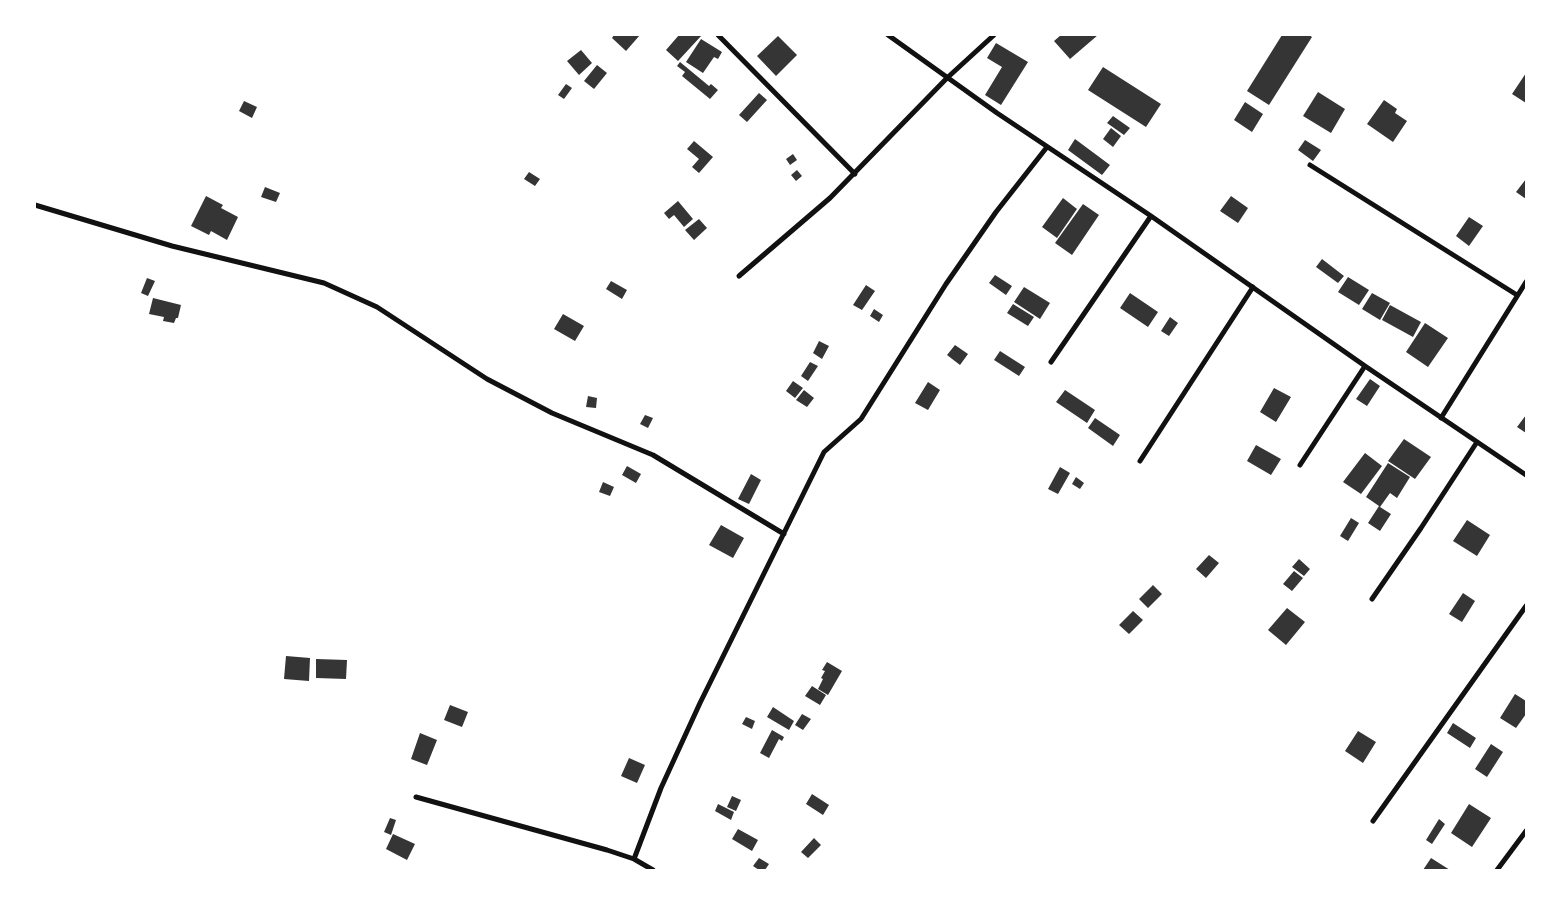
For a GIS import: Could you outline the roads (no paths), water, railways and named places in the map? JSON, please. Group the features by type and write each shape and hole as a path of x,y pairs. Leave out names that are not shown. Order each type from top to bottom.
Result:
{"street":[{"path":"718,35 854,174"},
{"path":"888,35 947,78 1151,216 1365,366 1526,475"},
{"path":"739,276 798,226 854,174 947,78 994,35"},
{"path":"634,859 673,762 747,606 824,452 861,419 946,284 996,212 1048,147"},
{"path":"1310,165 1517,295"},
{"path":"35,205 172,246 324,283 376,307 487,379 552,412 653,455 784,534"},
{"path":"1050,362 1151,216"},
{"path":"1441,418 1526,282"},
{"path":"1140,461 1253,286"},
{"path":"1300,465 1365,366"},
{"path":"1372,599 1477,442"},
{"path":"1373,821 1526,606"},
{"path":"416,797 542,831 634,859 653,870"},
{"path":"1497,870 1526,831"}]}
